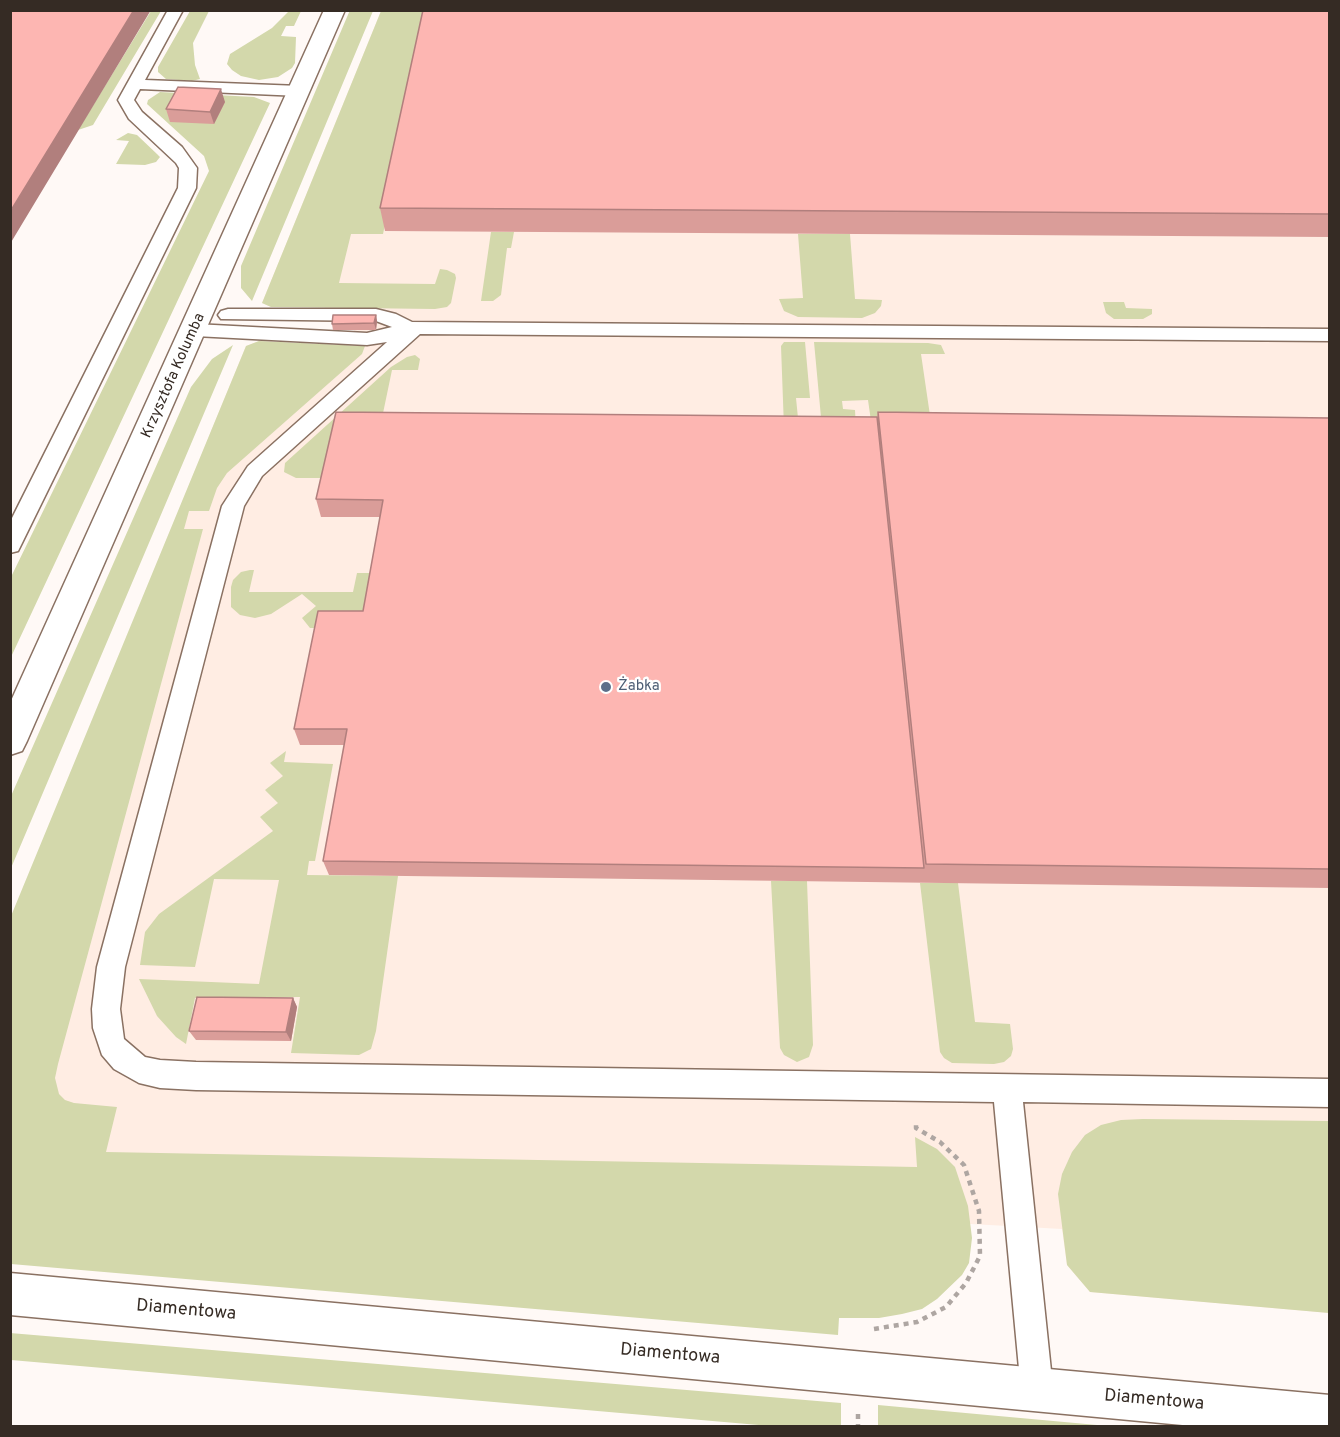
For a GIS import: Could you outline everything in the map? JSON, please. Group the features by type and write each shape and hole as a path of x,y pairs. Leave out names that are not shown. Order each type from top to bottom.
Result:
{"street":[{"name":"Krzysztofa Kolumba","path":"10,741 335,10"},
{"name":"Diamentowa","path":"10,1294 1329,1417"}],"lane":[{"path":"10,545 187,188 188,168 184,160 128,106 126,100 176,10"},
{"path":"134,84 300,91"},
{"path":"198,322 367,339 412,328 1329,335"},
{"path":"412,328 255,471 234,506 111,967 106,1009 107,1028 112,1046 124,1059 139,1069 160,1074 196,1076 1329,1093"},
{"path":"1007,1089 1037,1390"}],"path":[{"path":"864,1328 902,1326 932,1316 957,1295 980,1256 979,1211 964,1166 946,1147 916,1128"}],"shaded area":[{"path":"381,11 1329,11 1329,1313 1090,1292 1067,1265 1062,1229 971,1224 11,1198 10,922 246,346 259,341 350,346 354,330 333,330 335,322 321,322 325,307 271,307 262,303"}],"green space":[{"path":"350,10 373,11 252,301 241,288 241,266"},
{"path":"151,11 161,11 93,125 78,130"},
{"path":"190,11 209,11 193,43 195,65 200,79 192,81 166,79 158,72 158,67"},
{"path":"289,11 301,11 294,26 286,26 281,36 296,37 295,63 292,68 278,77 259,80 241,76 232,70 227,64 230,54 272,28"},
{"path":"381,11 424,11 407,118 383,234 351,234 339,283 435,284 440,269 447,270 455,274 456,278 451,303 447,307 435,309 271,307 262,303"},
{"path":"160,92 254,97 270,103 11,657 10,579 209,171 204,156 147,104 148,100"},
{"path":"128,133 137,135 160,157 156,162 145,165 116,164 129,141 116,140"},
{"path":"491,232 514,232 511,248 507,248 501,295 493,301 481,301"},
{"path":"798,234 850,234 855,299 882,300 881,306 875,313 862,318 798,317 784,311 779,299 803,298"},
{"path":"1103,302 1124,302 1126,308 1152,309 1152,314 1143,319 1114,319 1106,313"},
{"path":"259,341 365,346 362,354 227,473 217,488 209,511 189,511 184,529 203,529 58,1064 55,1078 59,1094 65,1100 74,1103 117,1107 106,1152 917,1167 915,1137 937,1149 955,1167 968,1206 972,1238 969,1263 962,1275 937,1299 922,1309 902,1314 879,1318 839,1318 838,1335 11,1264 11,916 246,346"},
{"path":"784,342 805,342 810,398 796,398 799,428 784,428 781,346"},
{"path":"814,342 941,345 945,354 921,354 933,436 873,435 868,400 842,401 843,409 855,410 856,428 822,428"},
{"path":"233,345 11,868 11,796 191,387 212,359"},
{"path":"415,355 420,359 418,370 392,370 382,418 330,478 296,478 284,472 285,463 391,367"},
{"path":"254,570 249,592 353,592 357,573 378,573 368,628 310,628 302,618 316,606 302,594 271,614 255,618 240,615 231,607 231,587 233,580 241,572"},
{"path":"286,751 284,762 333,764 315,861 309,861 307,875 398,876 376,1031 371,1049 359,1055 291,1053 300,997 195,998 186,1044 176,1037 157,1016 139,979 259,984 279,880 214,879 195,967 140,965 145,932 159,914 273,831 260,817 278,803 265,790 283,776 270,763"},
{"path":"771,881 807,881 813,1045 809,1057 797,1062 784,1055 780,1048"},
{"path":"920,883 958,883 975,1022 1010,1024 1013,1049 1011,1056 1004,1062 994,1064 952,1063 940,1052"},
{"path":"1121,1120 1329,1121 1329,1313 1090,1292 1067,1265 1058,1194 1062,1174 1072,1152 1085,1135 1101,1125"},
{"path":"10,1333 841,1403 841,1426 770,1426 11,1360"},
{"path":"878,1405 1108,1426 878,1426"}],"building":[{"path":"10,10 134,10 10,212"},
{"path":"423,10 1329,10 1329,214 380,208"},
{"path":"178,87 221,89 210,112 166,109"},
{"path":"333,315 376,315 374,323 332,324"},
{"name":"Żabka","path":"336,412 877,417 924,868 323,861 347,729 294,729 318,611 363,611 383,500 316,499"},
{"path":"878,412 1329,418 1329,869 926,864"},
{"path":"197,997 293,998 286,1032 189,1031"}],"place":[{"name":"Żabka","path":"606,687"}]}
